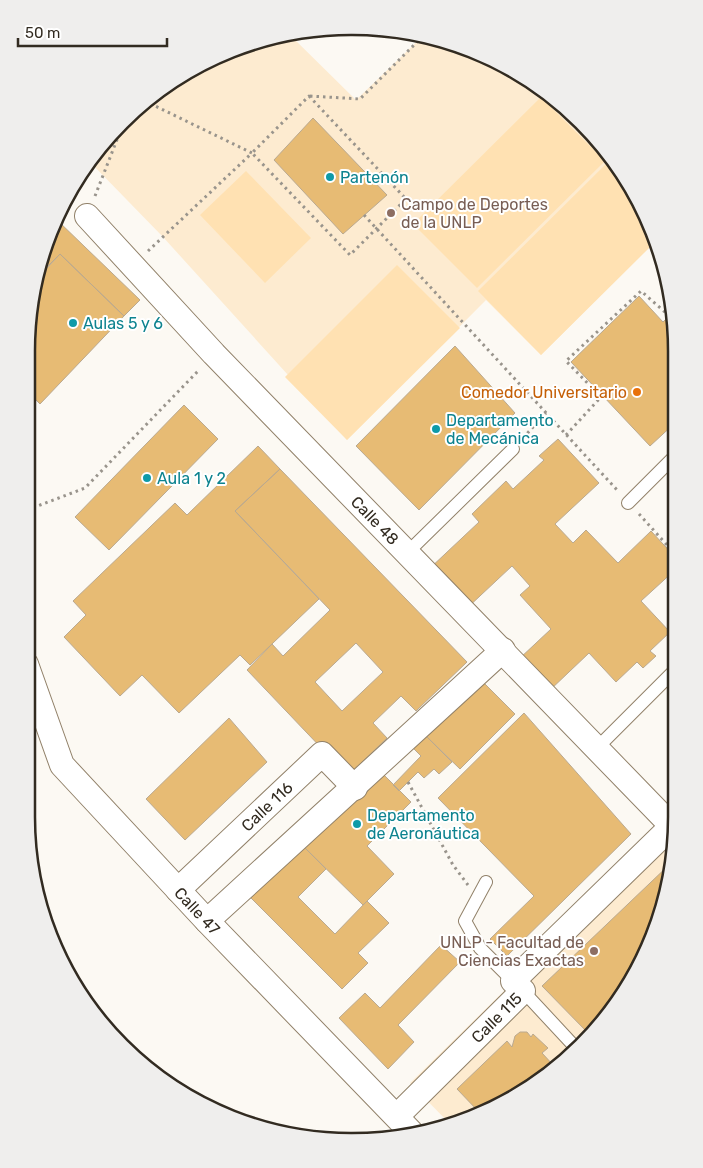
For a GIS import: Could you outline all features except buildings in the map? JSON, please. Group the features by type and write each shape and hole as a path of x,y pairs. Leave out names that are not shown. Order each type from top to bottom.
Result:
{"street":[{"name":"Calle 48","path":"87,216 214,354 503,650 596,749 668,813"},
{"path":"208,921 355,788 503,650"},
{"name":"Calle 47","path":"35,689 62,765 178,890 404,1124"},
{"name":"Calle 116","path":"178,890 322,754 355,788"},
{"name":"Calle 115","path":"404,1124 518,986 667,831"}],"lane":[{"path":"408,552 513,449"},
{"path":"628,503 668,463"},
{"path":"596,749 668,677"},
{"path":"486,882 465,921 480,948 572,1043"}],"path":[{"path":"132,265 252,153 309,96 360,99 418,42"},
{"path":"153,105 252,153 350,255 406,198 309,96"},
{"path":"87,216 117,140"},
{"path":"364,216 668,546"},
{"path":"566,435 601,397 566,361 642,291 665,312"},
{"path":"35,507 85,488 214,354"},
{"path":"513,449 546,413"},
{"path":"408,782 453,865 477,899"}],"shaded area":[{"name":"Campo de Deportes de la UNLP","path":"295,40 356,100 417,42 473,59 510,77 544,100 560,114 589,143 615,176 626,193 650,247 541,355 486,300 347,440 163,237 95,167 128,128 159,100 193,77 230,59"},
{"path":"540,98 605,161 477,288 413,224"},
{"path":"606,164 608,166 626,193 650,247 541,355 478,291"},
{"path":"246,171 311,238 265,283 200,215"},
{"path":"397,265 460,328 347,440 285,377"},
{"name":"UNLP - Facultad de Ciencias Exactas","path":"667,832 662,878 644,938 626,975 615,992 603,1009 575,1040 544,1068 510,1091 473,1109 445,1119 410,1083"}],"place":[{"name":"Partenón","path":"330,177"},
{"name":"Campo de Deportes de la UNLP","path":"391,213"},
{"name":"Aulas 5 y 6","path":"73,323"},
{"name":"Comedor Universitario","path":"637,392"},
{"name":"Departamento de Mecánica","path":"436,429"},
{"name":"Aula 1 y 2","path":"147,478"},
{"name":"Departamento de Aeronáutica","path":"357,824"},
{"name":"UNLP - Facultad de Ciencias Exactas","path":"594,951"}]}
